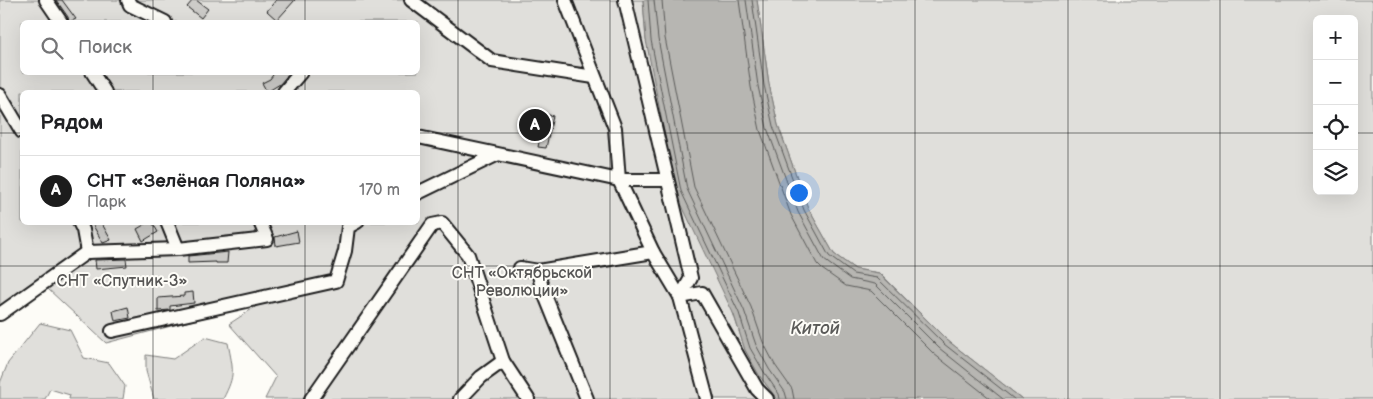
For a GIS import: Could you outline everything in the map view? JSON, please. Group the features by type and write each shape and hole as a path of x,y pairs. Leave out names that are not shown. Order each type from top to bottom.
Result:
{"street":[{"path":"46,0 60,20"},
{"path":"128,0 130,5 161,20"},
{"path":"412,0 492,61 594,77"},
{"path":"565,0 615,128 619,180 653,252 680,297 706,399"},
{"path":"625,0 691,278 680,297"},
{"path":"94,75 104,90"},
{"path":"288,90 300,75"},
{"path":"0,95 20,129"},
{"path":"420,137 619,180 667,180"},
{"path":"420,192 496,155"},
{"path":"311,399 432,225 442,223 468,255 503,361 528,399"},
{"path":"80,225 87,252"},
{"path":"168,225 178,249"},
{"path":"0,314 87,252 178,249 267,239 261,225"},
{"path":"112,331 336,281 345,251 348,226 350,225"},
{"path":"520,268 538,272 653,252"},
{"path":"538,272 542,288 587,399"},
{"path":"680,297 702,293 757,389 767,399"},
{"path":"460,399 481,377 503,361"}],"green space":[{"path":"0,0 643,0 646,40 745,350 759,375 777,399 265,399 276,377 229,324 263,302 106,343 48,289 40,278 0,309"},
{"path":"757,0 1373,0 1373,399 1022,399 947,340 880,273 855,269 834,254 808,208 778,125 769,84"},
{"path":"40,323 70,330 84,358 109,363 125,386 123,399 69,399 70,395 50,389 45,399 0,399 0,383 8,363"},
{"path":"205,337 228,343 232,377 223,399 154,399 146,371 146,355 173,359"}],"water":[{"name":"Китой","path":"643,0 757,0 769,84 778,125 808,208 834,254 855,269 879,273 947,340 1022,399 777,399 759,375 745,350 734,315 676,193 646,40"}],"building":[{"path":"56,0 62,0 76,19 69,20"},
{"path":"193,0 196,0 208,9 201,18 187,7"},
{"path":"276,0 295,0 277,20 267,11"},
{"path":"273,75 288,75 280,84 270,90 266,90 262,83 270,79"},
{"path":"545,114 553,116 546,148 538,147"},
{"path":"93,225 103,225 111,240 103,243"},
{"path":"144,225 154,225 158,232 143,241 137,229"},
{"path":"297,231 299,242 276,246 275,237"},
{"path":"228,252 227,263 188,263 188,256"},
{"path":"126,259 127,266 96,269 95,260"},
{"path":"193,292 194,303 170,306 170,310 158,311 158,298 184,296 184,293"},
{"path":"128,307 130,318 115,321 113,311"}],"place":[{"name":"СНТ «Зелёная Поляна»","path":"535,125"}],"park label":[{"name":"СНТ «Спутник-3»","path":"122,280"},
{"name":"СНТ «Октябрьской Революции»","path":"522,281"}]}
